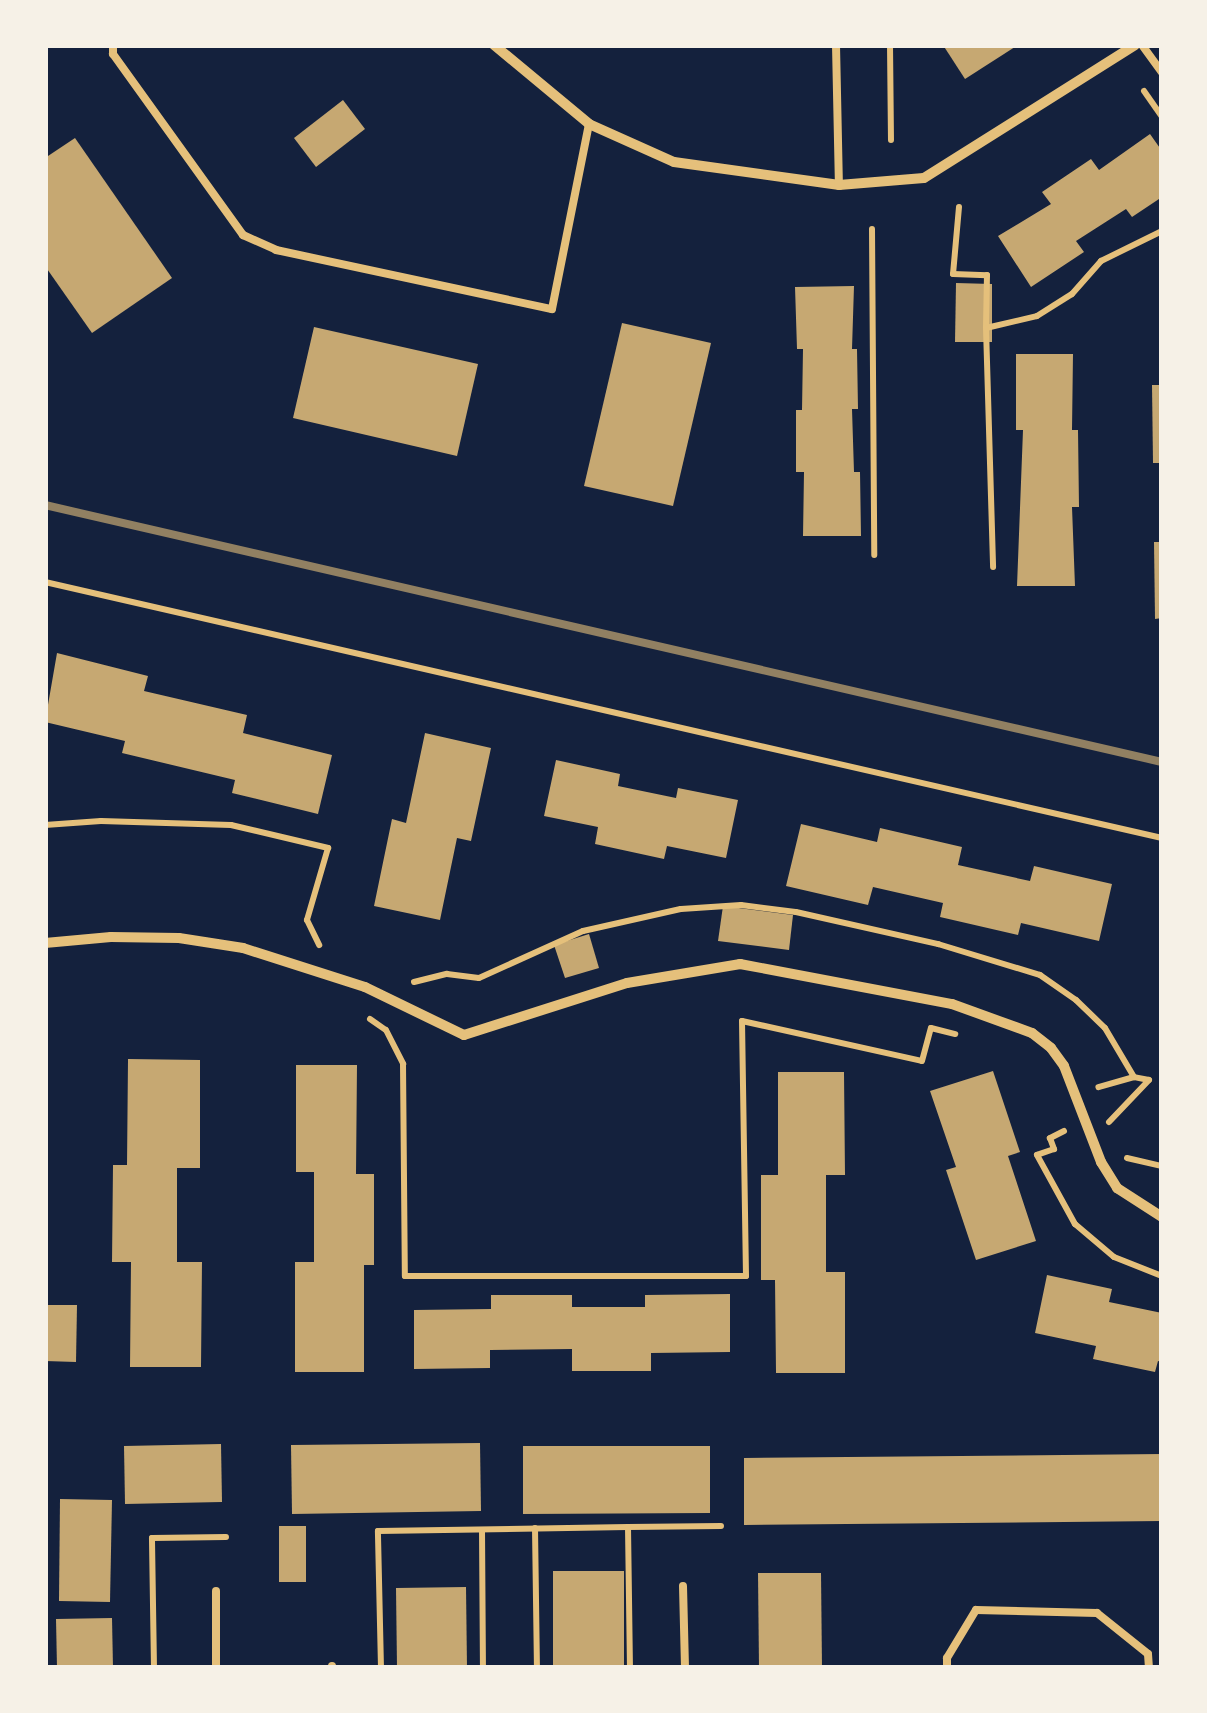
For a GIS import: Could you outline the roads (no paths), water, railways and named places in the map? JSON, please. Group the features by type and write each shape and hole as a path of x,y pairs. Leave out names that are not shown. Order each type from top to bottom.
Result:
{"street":[{"path":"494,45 589,124 674,162 839,185 924,178 1138,45"},
{"path":"45,943 111,936 179,938 243,948 365,986 464,1036 627,983 740,964 952,1004 1032,1033 1051,1048 1064,1066 1100,1162 1117,1188 1162,1218"}],"lane":[{"path":"113,45 113,54 243,234 276,250 552,309 589,124"},
{"path":"836,45 839,185"},
{"path":"1138,45 1162,73"},
{"path":"683,1586 684,1668"},
{"path":"216,1591 216,1668"},
{"path":"947,1668 947,1658 976,1610 1097,1612 1148,1654 1149,1668"}],"railway":[{"path":"45,505 1162,762"}]}
